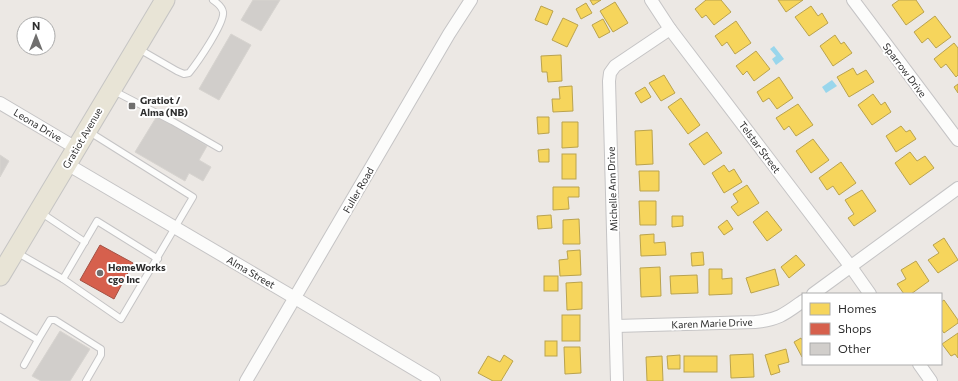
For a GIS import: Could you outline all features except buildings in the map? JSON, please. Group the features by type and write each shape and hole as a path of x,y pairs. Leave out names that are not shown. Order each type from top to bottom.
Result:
{"main road":[{"name":"Gratiot Avenue","path":"0,276 164,0"}],"street":[{"name":"Fuller Road","path":"246,381 449,34 471,0"},
{"name":"Telstar Street","path":"651,0 670,29 869,293"},
{"name":"Sparrow Drive","path":"853,0 958,140"},
{"name":"Michelle Ann Drive","path":"617,381 610,73 615,66 670,29"},
{"name":"Leona Drive","path":"0,103 76,148"},
{"name":"Alma Street","path":"66,164 434,381"},
{"path":"814,293 958,188"},
{"name":"Karen Marie Drive","path":"616,326 770,321 782,316 802,302"},
{"path":"920,366 921,381"},
{"path":"920,366 931,381"}],"lane":[{"path":"136,47 177,71 184,74 189,73 213,37 223,16 223,10 212,0"},
{"path":"111,89 219,148"},
{"path":"15,251 63,280 121,319 158,259 193,198 86,130"},
{"path":"38,212 85,242"},
{"path":"63,280 97,221 158,259"},
{"path":"0,316 38,340"},
{"path":"24,365 50,320 55,320 101,349 101,355 86,381"}],"water":[{"path":"774,46 784,59 776,65 772,59 776,56 770,49"},
{"path":"832,80 837,86 826,93 822,87"}],"place":[{"name":"Gratiot / Alma (NB)","path":"132,106"},
{"name":"HomeWorks cgo Inc","path":"100,273"}]}
